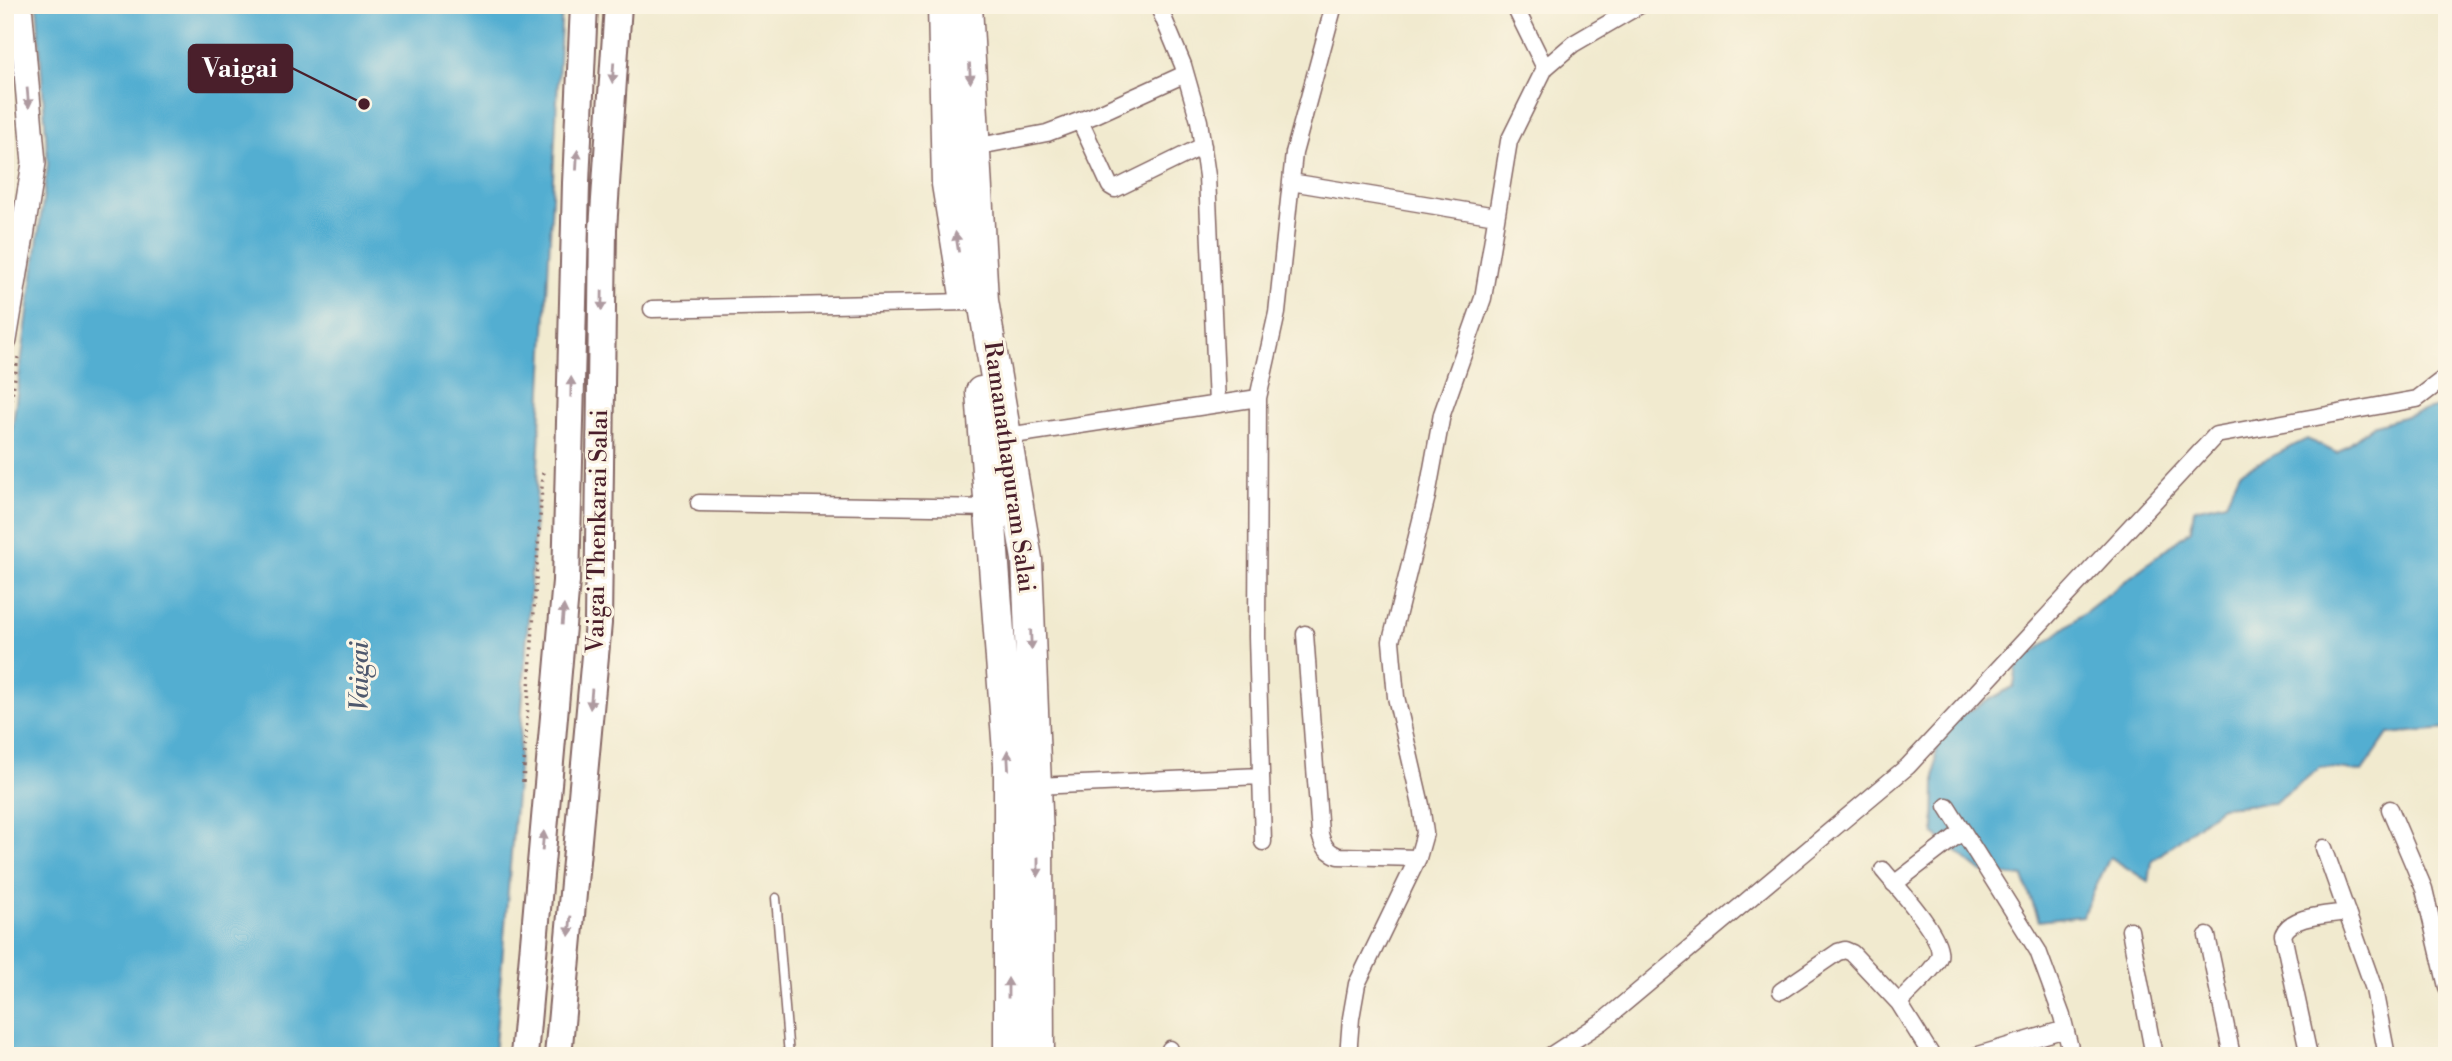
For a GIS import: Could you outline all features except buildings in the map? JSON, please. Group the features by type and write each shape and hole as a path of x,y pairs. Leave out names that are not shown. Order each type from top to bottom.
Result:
{"highway":[{"name":"Ramanathapuram Salai","path":"943,5 947,184 984,410 1009,765 1009,1056"},
{"name":"Ramanathapuram Salai","path":"967,5 983,301 1027,558 1037,786 1039,1056"}],"main road":[{"name":"Vaigai Thenkarai Salai","path":"524,1056 566,581 576,183 584,5"},
{"name":"Vaigai Thenkarai Salai","path":"558,1056 598,623 603,229 618,5"}],"street":[{"path":"5,340 34,163 20,5"},
{"path":"1158,5 1185,74 1199,121 1203,146 1207,176 1217,404"},
{"path":"1263,842 1256,637 1258,398 1277,313 1294,153 1334,5"},
{"path":"1514,5 1545,68"},
{"path":"1348,1056 1357,984 1418,858 1424,833 1422,805 1396,697 1391,641 1427,496 1442,414 1483,298 1509,141 1545,68 1573,44 1640,5"},
{"path":"974,147 1047,133 1185,74"},
{"path":"1080,121 1113,188 1203,146"},
{"path":"1291,182 1496,216"},
{"path":"652,309 967,302"},
{"path":"1550,1056 1602,1022 1908,765 2216,435 2417,399 2447,376"},
{"path":"1007,436 1258,398"},
{"path":"699,503 990,508"},
{"path":"1306,634 1320,834 1323,844 1338,856 1418,858"},
{"path":"1037,786 1261,776"},
{"path":"1947,806 2038,951 2065,1029 2071,1056"},
{"path":"2390,809 2424,889 2447,987"},
{"path":"1894,884 1963,831"},
{"path":"2324,848 2374,989 2387,1056"},
{"path":"1883,870 1939,945 1940,954 1936,962 1899,1003"},
{"path":"2309,1056 2283,935 2286,928 2297,921 2347,912"},
{"path":"2130,930 2154,1056"},
{"path":"2207,936 2232,1056"},
{"path":"1780,991 1845,950 1857,956 1899,1003 1932,1056"},
{"path":"1975,1056 2065,1029"}],"lane":[{"path":"776,898 789,1056"}],"path":[{"path":"522,785 544,461"}],"water":[{"path":"37,5 562,5 537,486 517,783 494,1056 5,1056 5,482 48,164"},
{"path":"2447,404 2447,729 2388,734 2362,772 2321,767 2274,803 2221,807 2152,861 2149,882 2110,857 2082,916 2039,921 2023,877 1982,872 1934,834 1936,729 2014,686 2017,665 2191,530 2194,509 2226,502 2240,472 2307,439 2337,453 2372,426"}],"place":[{"name":"Vaigai","path":"364,104"}]}
